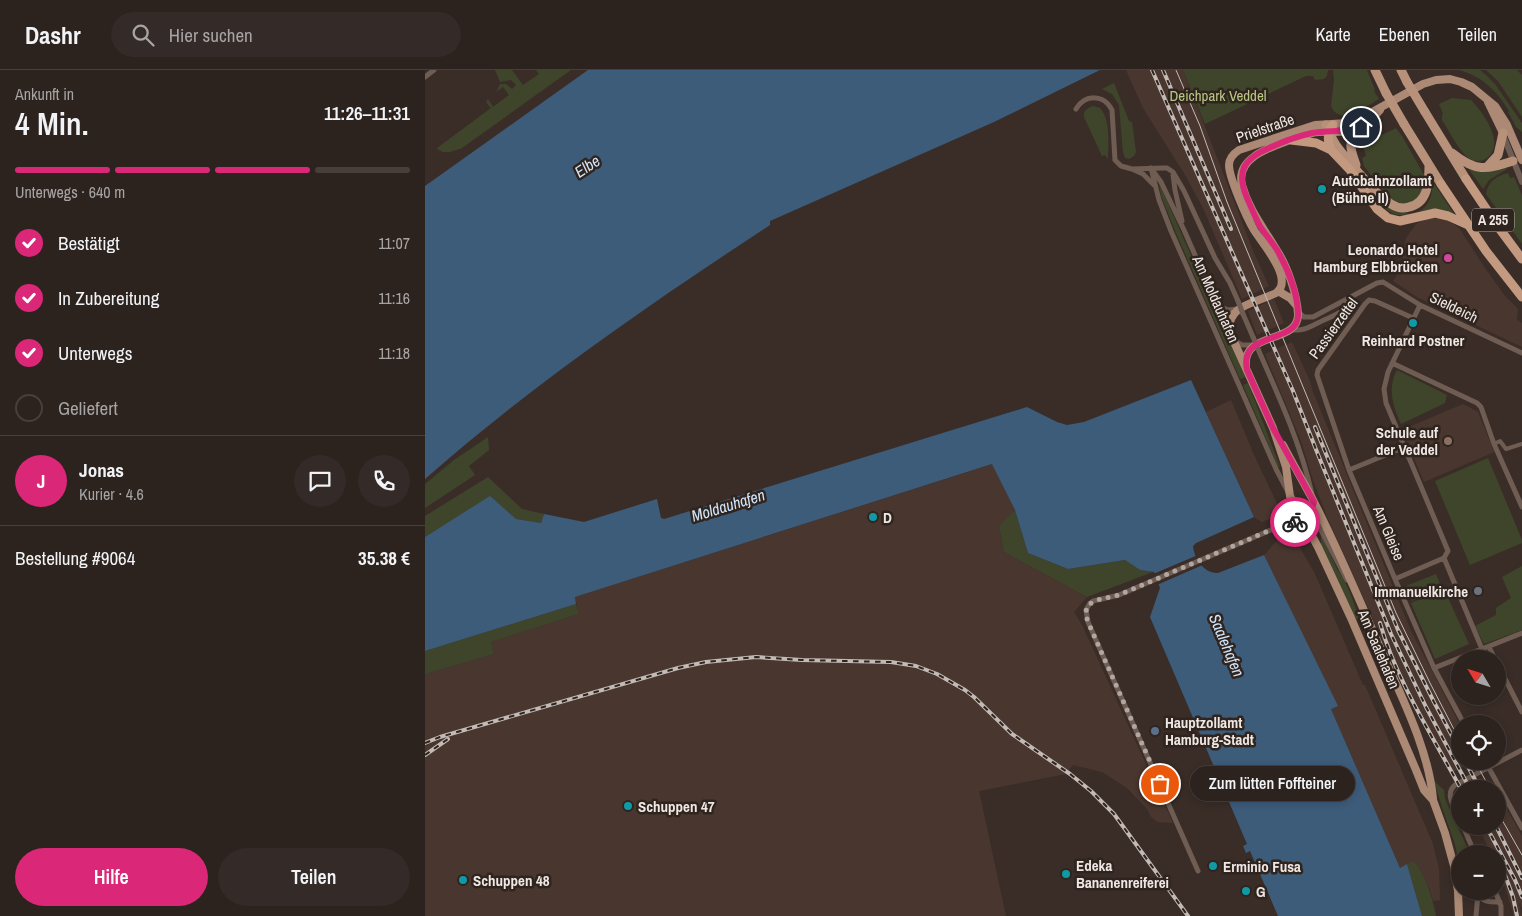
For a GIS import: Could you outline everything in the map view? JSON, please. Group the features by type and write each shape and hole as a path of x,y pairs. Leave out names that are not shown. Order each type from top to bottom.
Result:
{"highway":[{"path":"1329,127 1336,145 1385,200 1398,207 1405,208 1417,204 1425,194 1429,182 1429,166 1386,93 1375,70"},
{"path":"1401,70 1446,148 1469,165 1478,168 1520,159"},
{"path":"1329,127 1328,144 1331,150 1350,170 1377,209 1388,218 1400,221 1435,213 1448,216 1468,225"},
{"path":"1357,128 1350,145 1357,170"},
{"path":"1487,167 1499,155 1503,133"},
{"path":"1291,140 1316,143 1331,150"},
{"name":"A 255","path":"1446,148 1522,259"},
{"name":"A 255","path":"1429,166 1491,258 1522,297"}],"main road":[{"path":"1329,127 1356,121 1423,84 1436,80 1450,79 1472,86 1495,106 1502,115 1520,159"},
{"path":"1485,96 1503,133"},
{"path":"1329,127 1347,132 1367,124 1383,106"},
{"name":"Prielstraße","path":"1278,291 1282,285 1282,280 1273,256 1251,223 1230,174 1230,159 1237,151 1315,125 1329,127"},
{"name":"Prielstraße","path":"1297,309 1293,287 1278,252 1255,217 1241,178 1244,168 1253,158 1270,147 1329,127"},
{"path":"1247,370 1246,358 1254,341 1290,329 1297,322 1297,309 1290,298 1278,291 1240,308 1229,319 1228,326 1229,333 1273,428 1286,467 1290,496"},
{"name":"Am Saalehafen","path":"1273,428 1314,502 1357,594 1412,722 1429,776 1433,800 1445,832 1454,866 1459,916"},
{"name":"Am Moldauhafen","path":"1290,496 1301,516"},
{"name":"Am Saalehafen","path":"1301,516 1319,547 1351,618 1424,790 1433,800"}],"street":[{"path":"425,76 434,70"},
{"path":"1076,109 1083,101 1089,98 1097,98 1108,103 1111,110 1115,160 1121,166 1145,176 1156,187"},
{"path":"1503,133 1520,159 1522,182"},
{"path":"1151,168 1161,182 1184,230 1229,333 1238,344 1246,346 1254,341"},
{"name":"Am Moldauhafen","path":"1151,168 1171,231 1277,472 1290,496"},
{"path":"1131,169 1167,168 1173,172 1176,196 1184,230"},
{"name":"Am Moldauhafen","path":"1173,172 1215,258 1230,283 1289,420 1300,450 1314,502"},
{"name":"Sieldeich","path":"1349,298 1377,283 1385,282 1420,305 1522,353"},
{"path":"1297,309 1305,317 1313,317 1349,298"},
{"path":"1290,329 1300,330 1333,317 1346,307 1349,298"},
{"name":"Sieldeich","path":"1371,300 1413,318"},
{"name":"Passierzettel","path":"1317,372 1365,304 1371,300"},
{"path":"1217,303 1225,309 1240,308"},
{"path":"1395,579 1444,558 1448,551 1386,403 1384,389 1388,372 1420,305"},
{"path":"1392,363 1477,403 1481,407 1494,444 1522,507"},
{"name":"Am Gleise","path":"1317,372 1349,470 1434,668 1460,715"},
{"path":"1494,444 1500,442 1506,449 1522,444"},
{"path":"1349,470 1405,447"},
{"path":"1280,526 1287,520 1292,511 1290,496"},
{"path":"1287,520 1309,512 1314,502"},
{"name":"Am Saalehafen","path":"1309,512 1314,515 1339,566 1357,594"},
{"path":"1198,872 1088,622 1086,613 1093,601 1119,595 1280,526 1297,522 1301,516"},
{"path":"1444,558 1482,650 1522,633"},
{"path":"1434,668 1451,662"},
{"path":"1506,681 1522,712"},
{"path":"1506,758 1522,750"},
{"path":"1465,780 1483,770"},
{"path":"1490,770 1522,828"},
{"path":"1476,916 1477,900"},
{"path":"1484,900 1500,902 1501,916"}],"shaded area":[{"path":"1126,70 1183,70 1254,253 1269,286 1242,299 1203,208 1185,175 1143,108"},
{"path":"1436,218 1449,221 1459,228 1505,296 1518,309 1517,320 1522,323 1522,347 1417,297 1393,281 1400,271 1406,238 1416,224 1426,219"},
{"path":"1274,299 1284,323 1257,335 1248,311"},
{"path":"1292,342 1310,381 1411,631 1455,715 1451,715 1451,770 1457,770 1450,774 1411,701 1327,517 1301,441 1265,354"},
{"path":"1231,400 1282,514 1262,522 1254,517 1206,412"},
{"name":"Schule auf der Veddel","path":"1463,404 1478,412 1494,452 1424,482 1402,430"},
{"path":"993,464 1015,510 999,526 1004,552 1087,597 1074,612 1082,625 1173,823 1158,822 1151,817 1147,809 1127,788 1102,772 1073,765 1066,774 979,791 1006,916 425,916 425,674 494,654 491,642 579,614 575,597"},
{"path":"1291,532 1315,574 1433,844 1439,869 1440,900 1433,901 1430,890 1414,861 1400,868 1331,709 1337,706 1264,555 1280,537"},
{"path":"1506,808 1522,836 1522,908 1519,902 1522,916 1514,916 1506,890 1506,845 1487,845 1482,835 1506,835"}],"green space":[{"path":"495,70 512,70 523,85 539,74 536,70 571,70 462,148 448,152 439,150 437,148 491,108 486,102 488,99 493,107 509,95 503,87 496,92 500,84 506,84 512,89 516,85 511,80 500,82"},
{"name":"Deichpark Veddel","path":"1183,70 1328,70 1327,76 1324,79 1315,80 1313,76 1306,76 1205,124"},
{"path":"1333,70 1367,70 1374,91 1379,99 1354,113 1340,115 1335,112 1331,106 1334,80"},
{"path":"1459,70 1480,70 1487,76 1495,84 1522,123 1522,132 1516,127 1509,111 1488,85 1475,76"},
{"path":"1486,70 1517,70 1522,75 1522,117 1498,81"},
{"path":"1114,83 1129,121 1132,122 1136,152 1129,159 1125,158 1123,152 1119,105 1112,94 1102,89"},
{"path":"1452,98 1471,100 1488,124 1493,134 1494,146 1486,159 1476,161 1466,156 1456,144 1442,120 1443,113 1439,104"},
{"path":"1093,106 1100,108 1106,119 1108,159 1105,155 1102,156 1084,117 1086,110"},
{"path":"1396,128 1424,175 1425,182 1420,196 1408,204 1398,204 1387,196 1364,166 1362,158 1366,156 1363,146 1359,147 1359,143"},
{"path":"1505,165 1507,169 1489,180 1483,189 1468,168"},
{"path":"1508,173 1510,178 1514,177 1522,195 1522,244 1486,194 1487,189 1494,180"},
{"path":"1433,182 1454,214 1431,209 1415,213 1426,206"},
{"path":"1159,183 1246,377 1240,379 1176,233 1161,196"},
{"path":"1373,196 1399,211 1412,214 1404,216 1393,214 1379,205"},
{"path":"1397,370 1447,395 1445,403 1401,424 1392,397 1392,384"},
{"path":"1248,383 1280,467 1278,467 1243,385"},
{"path":"488,437 489,450 469,466 475,475 425,508 425,484 454,460"},
{"path":"1488,458 1522,543 1470,565 1435,481"},
{"path":"488,477 522,509 544,514 541,523 515,519 446,524 425,537 425,516"},
{"path":"1015,510 1028,553 1068,569 1125,560 1140,570 1153,572 1087,597 1004,552 999,526"},
{"path":"1321,534 1351,595 1359,618 1355,620 1321,545"},
{"path":"1522,566 1522,630 1484,644 1475,626 1496,615 1496,608 1511,598 1502,577"},
{"path":"1436,574 1442,588 1412,601 1406,586"},
{"path":"1444,589 1469,644 1451,650 1451,652 1435,659 1411,603"},
{"path":"576,604 579,614 491,642 494,654 425,674 425,651"},
{"path":"1434,781 1444,790 1445,799 1451,812 1451,833"},
{"path":"1452,835 1461,835 1466,845 1455,844"},
{"path":"1414,861 1428,887 1436,916 1422,916 1407,864"}],"water":[{"name":"Elbe","path":"588,70 1100,70 994,122 770,221 770,225 637,315 550,378 508,410 425,479 425,186"},
{"path":"1191,380 1254,517 1196,543 1193,546 1195,555 1204,568 1213,573 1218,573 1264,555 1338,706 1331,709 1400,868 1407,864 1422,916 1278,916 1250,851 1246,853 1243,846 1247,844 1150,617 1160,588 1154,572 1140,570 1125,560 1068,569 1028,553 1015,510 992,464 575,597 576,604 425,651 425,537 490,496 516,519 541,523 544,514 584,522 657,499 661,518 664,519 1027,407 1067,425 1084,422"}],"pier":[{"path":"1198,555 1205,564 1157,585 1153,574"}],"tram line":[{"path":"1176,70 1200,126 1227,202 1396,613 1451,724"},
{"path":"1480,770 1485,780"},
{"path":"1506,827 1522,855"}],"railway":[{"path":"1152,70 1293,391 1391,634 1426,707 1465,780"},
{"path":"1163,70 1231,229"},
{"path":"1315,427 1398,630 1451,734"},
{"path":"1380,623 1405,687 1456,780"},
{"path":"425,743 678,668 706,662 756,657 891,662 916,666 937,674 965,690 1012,734 1091,791 1114,814 1188,916"},
{"path":"425,755 448,739"},
{"path":"1470,770 1475,780"},
{"path":"1491,835 1522,897"},
{"path":"1500,835 1522,878"},
{"path":"1506,878 1517,916"}],"way so far":[{"path":"1160,784 1088,622 1087,608 1093,601 1119,595 1280,526 1295,522"}],"place":[{"name":"Autobahnzollamt (Bühne II)","path":"1322,189"},
{"name":"Leonardo Hotel Hamburg Elbbrücken","path":"1448,258"},
{"name":"Reinhard Postner","path":"1413,323"},
{"name":"Schule auf der Veddel","path":"1448,441"},
{"name":"D","path":"873,517"},
{"name":"Immanuelkirche","path":"1478,591"},
{"name":"Hauptzollamt Hamburg-Stadt","path":"1155,731"},
{"name":"Zum lütten Foffteiner","path":"1160,784"},
{"name":"Schuppen 47","path":"628,806"},
{"name":"Erminio Fusa","path":"1213,866"},
{"name":"Edeka Bananenreiferei","path":"1066,874"},
{"name":"Schuppen 48","path":"463,880"},
{"name":"G","path":"1246,891"}],"route":[{"path":"1295,522 1308,513 1314,502 1273,428 1247,370 1246,361 1247,354 1254,345 1287,331 1295,324 1298,315 1297,306 1293,287 1278,252 1255,217 1241,178 1246,164 1260,152 1276,145 1311,133 1347,132 1361,127"}],"water label":[{"name":"Moldauhafen","path":"728,505"},
{"name":"Saalehafen","path":"1227,645"}]}
